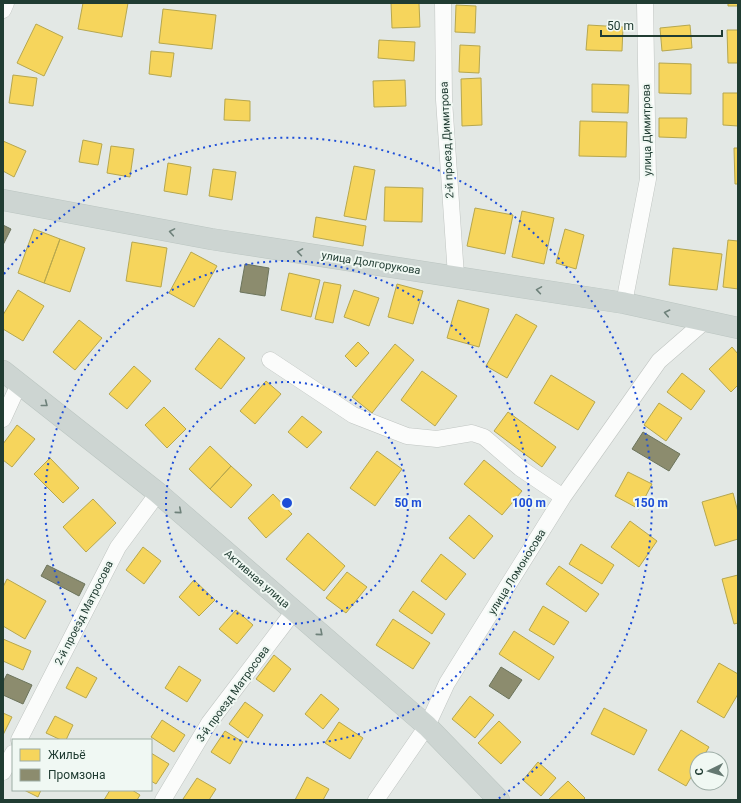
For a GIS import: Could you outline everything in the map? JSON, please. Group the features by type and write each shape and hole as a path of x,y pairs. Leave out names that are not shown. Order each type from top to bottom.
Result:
{"main road":[{"name":"улица Долгорукова","path":"3,200 211,239 624,303 738,328"},
{"name":"Активная улица","path":"3,371 158,493 427,726 499,800"}],"street":[{"path":"3,10 6,3"},
{"name":"2-й проезд Димитрова","path":"443,3 444,100 456,276"},
{"name":"улица Димитрова","path":"624,303 648,179 645,3"},
{"name":"улица Ломоносова","path":"376,800 427,726 448,683 563,497 659,361 705,321"},
{"path":"270,360 353,415 407,436 437,439 472,433 484,437 520,468 563,497"},
{"path":"3,419 20,384"},
{"name":"2-й проезд Матросова","path":"21,739 118,548 158,493"},
{"name":"3-й проезд Матросова","path":"164,800 209,723 294,611"},
{"path":"3,772 12,755"}],"building: Жильё":[{"path":"83,3 128,3 122,37 78,29"},
{"path":"391,3 419,3 420,27 392,28"},
{"path":"728,3 738,3 738,6 728,6"},
{"path":"456,5 476,6 475,33 455,32"},
{"path":"163,9 216,15 212,49 159,43"},
{"path":"36,24 63,37 44,76 17,63"},
{"path":"588,25 623,27 622,51 586,50"},
{"path":"690,25 692,48 662,51 660,28"},
{"path":"727,30 738,30 738,63 728,63"},
{"path":"379,40 415,42 414,61 378,58"},
{"path":"460,45 480,46 479,73 459,72"},
{"path":"151,51 174,53 171,77 149,74"},
{"path":"659,63 691,64 691,94 659,93"},
{"path":"13,75 37,78 33,106 9,103"},
{"path":"481,78 482,125 462,126 461,79"},
{"path":"405,80 406,106 374,107 373,81"},
{"path":"592,84 629,85 628,113 592,112"},
{"path":"723,93 738,93 738,126 723,125"},
{"path":"225,99 250,101 250,121 224,120"},
{"path":"659,118 687,118 686,138 659,137"},
{"path":"580,121 627,122 626,157 579,156"},
{"path":"83,140 102,144 98,165 79,162"},
{"path":"3,141 26,151 14,177 3,171"},
{"path":"111,146 134,149 130,177 107,173"},
{"path":"734,148 738,148 738,184 735,184"},
{"path":"168,163 191,167 187,195 164,191"},
{"path":"354,166 375,170 366,220 344,216"},
{"path":"213,169 236,172 232,200 209,196"},
{"path":"385,187 423,188 422,222 384,221"},
{"path":"475,208 513,215 505,254 467,246"},
{"path":"522,211 554,218 544,264 512,257"},
{"path":"316,217 366,226 363,246 313,237"},
{"path":"34,229 60,239 44,283 18,273"},
{"path":"565,229 584,235 576,269 556,263"},
{"path":"60,239 85,248 70,292 44,283"},
{"path":"728,240 738,241 738,289 723,287"},
{"path":"132,242 167,248 161,287 126,281"},
{"path":"673,248 722,254 717,290 669,285"},
{"path":"191,252 217,266 194,307 169,293"},
{"path":"289,273 320,280 311,317 281,310"},
{"path":"324,282 341,285 333,323 315,319"},
{"path":"397,284 423,291 413,324 388,317"},
{"path":"18,290 44,306 23,341 3,329 3,315"},
{"path":"354,290 379,298 369,326 344,317"},
{"path":"458,300 489,309 479,347 447,338"},
{"path":"516,314 537,326 507,378 486,366"},
{"path":"79,320 102,338 75,370 53,352"},
{"path":"219,338 245,358 221,389 195,369"},
{"path":"358,342 369,353 356,367 345,356"},
{"path":"395,344 414,360 372,413 352,397"},
{"path":"732,347 738,354 738,385 731,392 709,369"},
{"path":"134,366 151,381 127,409 109,394"},
{"path":"422,371 457,396 435,426 401,400"},
{"path":"682,373 705,391 691,410 667,392"},
{"path":"551,375 595,402 578,430 534,403"},
{"path":"266,381 281,394 255,424 240,411"},
{"path":"659,403 682,418 666,441 644,425"},
{"path":"164,407 186,429 167,448 145,425"},
{"path":"508,412 556,447 542,467 494,431"},
{"path":"302,416 322,432 307,448 288,432"},
{"path":"17,425 35,439 12,467 3,460 3,444"},
{"path":"210,446 231,466 210,489 189,469"},
{"path":"377,451 402,469 375,506 350,488"},
{"path":"50,458 79,488 63,503 34,474"},
{"path":"484,460 522,491 502,515 464,484"},
{"path":"231,466 252,485 231,508 210,489"},
{"path":"628,472 652,484 639,509 615,496"},
{"path":"733,493 738,512 738,539 715,546 702,502"},
{"path":"273,494 292,514 266,538 248,518"},
{"path":"93,499 116,523 86,552 63,527"},
{"path":"469,515 493,536 474,559 449,538"},
{"path":"630,521 657,541 639,567 611,547"},
{"path":"308,533 345,566 324,591 286,559"},
{"path":"581,544 614,565 602,584 569,564"},
{"path":"143,547 161,561 144,584 126,570"},
{"path":"441,554 466,574 446,600 421,581"},
{"path":"559,566 599,594 586,612 546,584"},
{"path":"347,572 367,587 346,613 326,598"},
{"path":"738,575 738,623 734,624 722,579"},
{"path":"7,579 46,601 25,639 3,626 3,587"},
{"path":"194,580 215,600 199,616 179,597"},
{"path":"413,591 445,614 432,634 399,611"},
{"path":"543,606 569,622 554,645 529,630"},
{"path":"236,610 253,625 237,644 219,629"},
{"path":"393,619 430,643 413,669 376,645"},
{"path":"514,631 554,657 539,680 499,654"},
{"path":"3,639 31,651 23,670 3,661"},
{"path":"274,655 291,669 274,692 256,679"},
{"path":"719,663 738,674 738,694 724,718 697,702"},
{"path":"179,666 201,680 187,702 165,688"},
{"path":"77,667 97,678 86,698 66,688"},
{"path":"321,694 339,709 323,729 305,714"},
{"path":"470,696 494,715 475,738 452,719"},
{"path":"245,702 263,715 248,738 229,724"},
{"path":"604,708 647,730 634,755 591,734"},
{"path":"3,713 12,717 3,735"},
{"path":"55,716 73,725 66,739 59,739 46,733"},
{"path":"162,720 185,735 174,752 151,737"},
{"path":"499,721 521,742 501,764 478,743"},
{"path":"339,722 363,738 350,759 325,743"},
{"path":"681,730 709,747 707,751 689,751 689,781 686,786 658,770"},
{"path":"225,731 243,742 230,764 211,752"},
{"path":"152,754 169,764 156,784 152,782"},
{"path":"538,762 556,778 541,796 523,780"},
{"path":"307,777 329,789 323,800 295,800"},
{"path":"197,778 216,789 209,800 184,800 183,799"},
{"path":"568,781 585,798 583,800 548,800"},
{"path":"26,791 41,791 38,797"},
{"path":"109,791 134,791 140,795 137,800 104,800"}],"building: Промзона":[{"path":"3,225 11,229 3,245"},
{"path":"245,264 269,268 265,296 240,292"},
{"path":"643,432 680,454 669,471 632,449"},
{"path":"47,565 85,584 79,596 41,576"},
{"path":"501,667 522,680 509,699 489,686"},
{"path":"7,674 32,685 23,704 3,695 3,682"}]}
